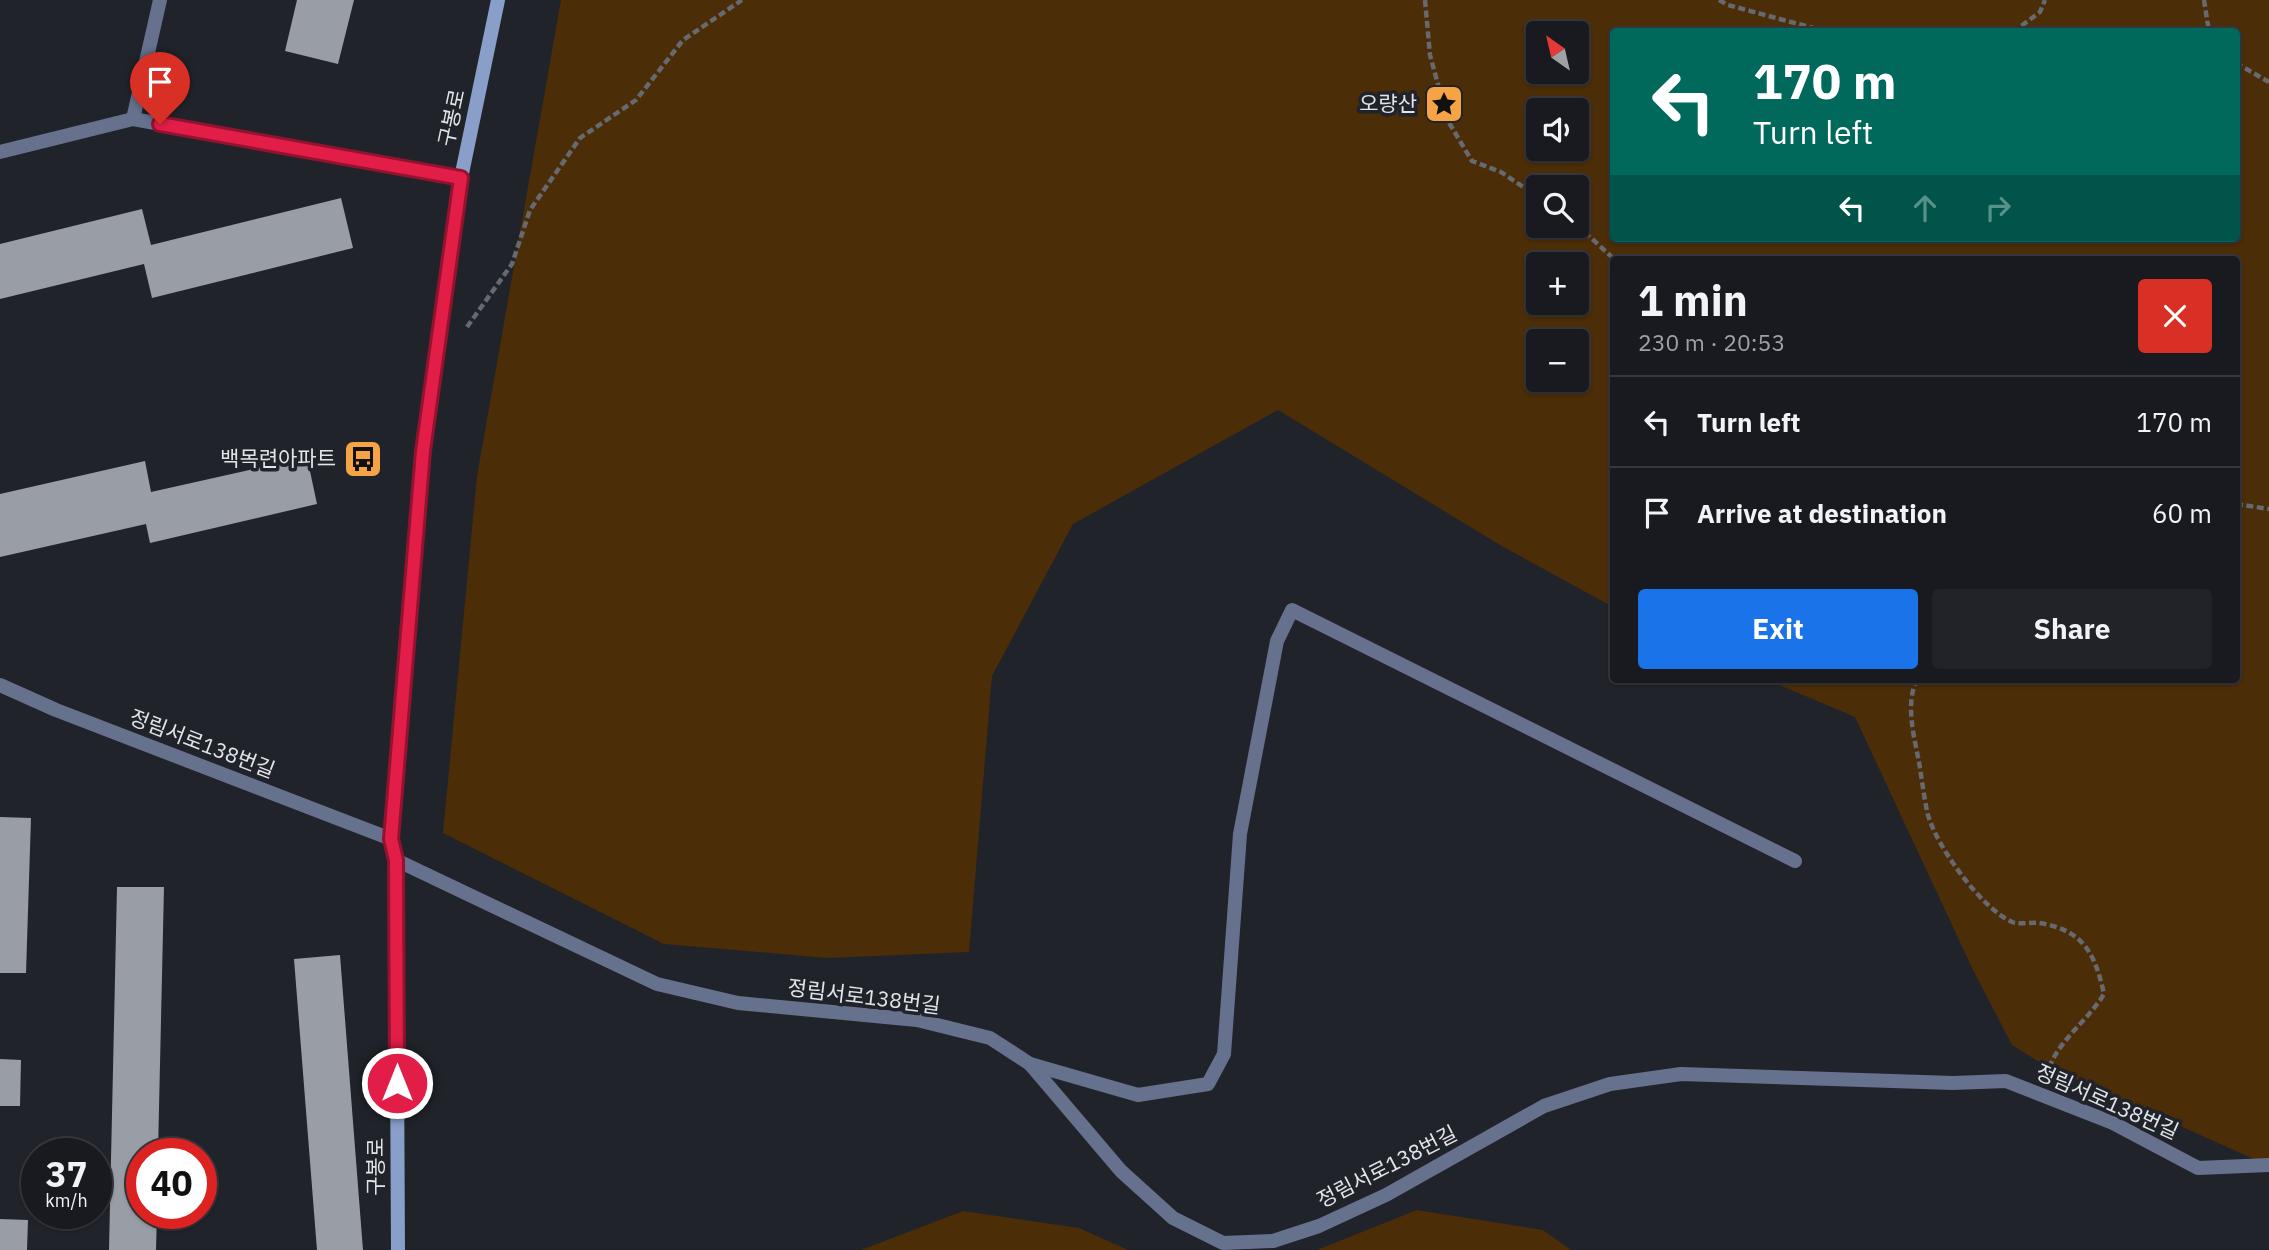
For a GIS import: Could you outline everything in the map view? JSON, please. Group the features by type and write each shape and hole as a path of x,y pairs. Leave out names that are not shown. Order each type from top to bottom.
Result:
{"street":[{"path":"133,120 160,0"},
{"name":"구봉로","path":"398,1250 396,860 391,839 423,451 461,178 498,0"},
{"path":"0,152 133,120 461,178"},
{"path":"1030,1064 1138,1095 1208,1084 1224,1054 1240,834 1277,640 1292,610 1795,862"},
{"name":"정림서로138번길","path":"0,685 56,710 391,839"},
{"name":"정림서로138번길","path":"396,860 657,984 738,1003 918,1020 990,1038 1030,1064 1121,1171 1173,1218 1223,1243 1273,1241 1319,1226 1386,1195 1544,1106 1610,1084 1681,1074 1953,1083 2006,1081 2113,1124 2198,1168 2269,1165"}],"path":[{"path":"465,330 512,264 530,210 580,138 636,100 683,40 742,0"},
{"path":"1425,0 1430,55 1448,121 1472,161 1501,172 1526,189"},
{"path":"1719,0 1728,5 1813,28"},
{"path":"2018,28 2040,12 2045,0"},
{"path":"2204,0 2208,28"},
{"path":"2240,65 2269,82"},
{"path":"1589,236 1611,256"},
{"path":"2240,505 2269,509"},
{"path":"1915,683 1912,690 1912,722 1929,816 1944,850 1989,906 2014,923 2039,923 2076,935 2097,961 2104,995 2091,1016 2054,1052 2038,1092"}],"shaded area":[{"path":"561,0 2269,0 2269,1159 2256,1160 2044,1065 2012,1045 1973,970 1855,717 1774,683 2240,683 2240,256 1610,256 1610,605 1500,545 1278,410 1073,524 992,676 969,952 828,958 664,944 443,833 477,476"},
{"path":"1417,1210 1543,1230 1571,1250 1317,1250"},
{"path":"963,1211 1079,1228 1128,1250 861,1250"}],"building":[{"path":"297,0 354,0 338,64 285,51"},
{"path":"341,198 353,248 152,298 144,264 0,299 0,244 142,209 151,245"},
{"path":"307,457 317,504 150,543 146,524 0,557 0,494 145,461 151,492"},
{"path":"0,817 31,818 26,973 0,973"},
{"path":"117,887 164,887 158,1138 126,1138 126,1229 157,1229 156,1250 109,1250 109,1229 112,1229"},
{"path":"340,955 363,1250 317,1250 294,959"},
{"path":"0,1059 21,1060 20,1106 0,1106"},
{"path":"0,1219 21,1220 21,1229 28,1229 27,1250 0,1250"}],"place":[{"name":"오량산","path":"1444,104"},
{"name":"백목련아파트","path":"363,459"}],"route":[{"path":"160,124 461,178 423,451 391,839 396,860 397,1083"}]}
